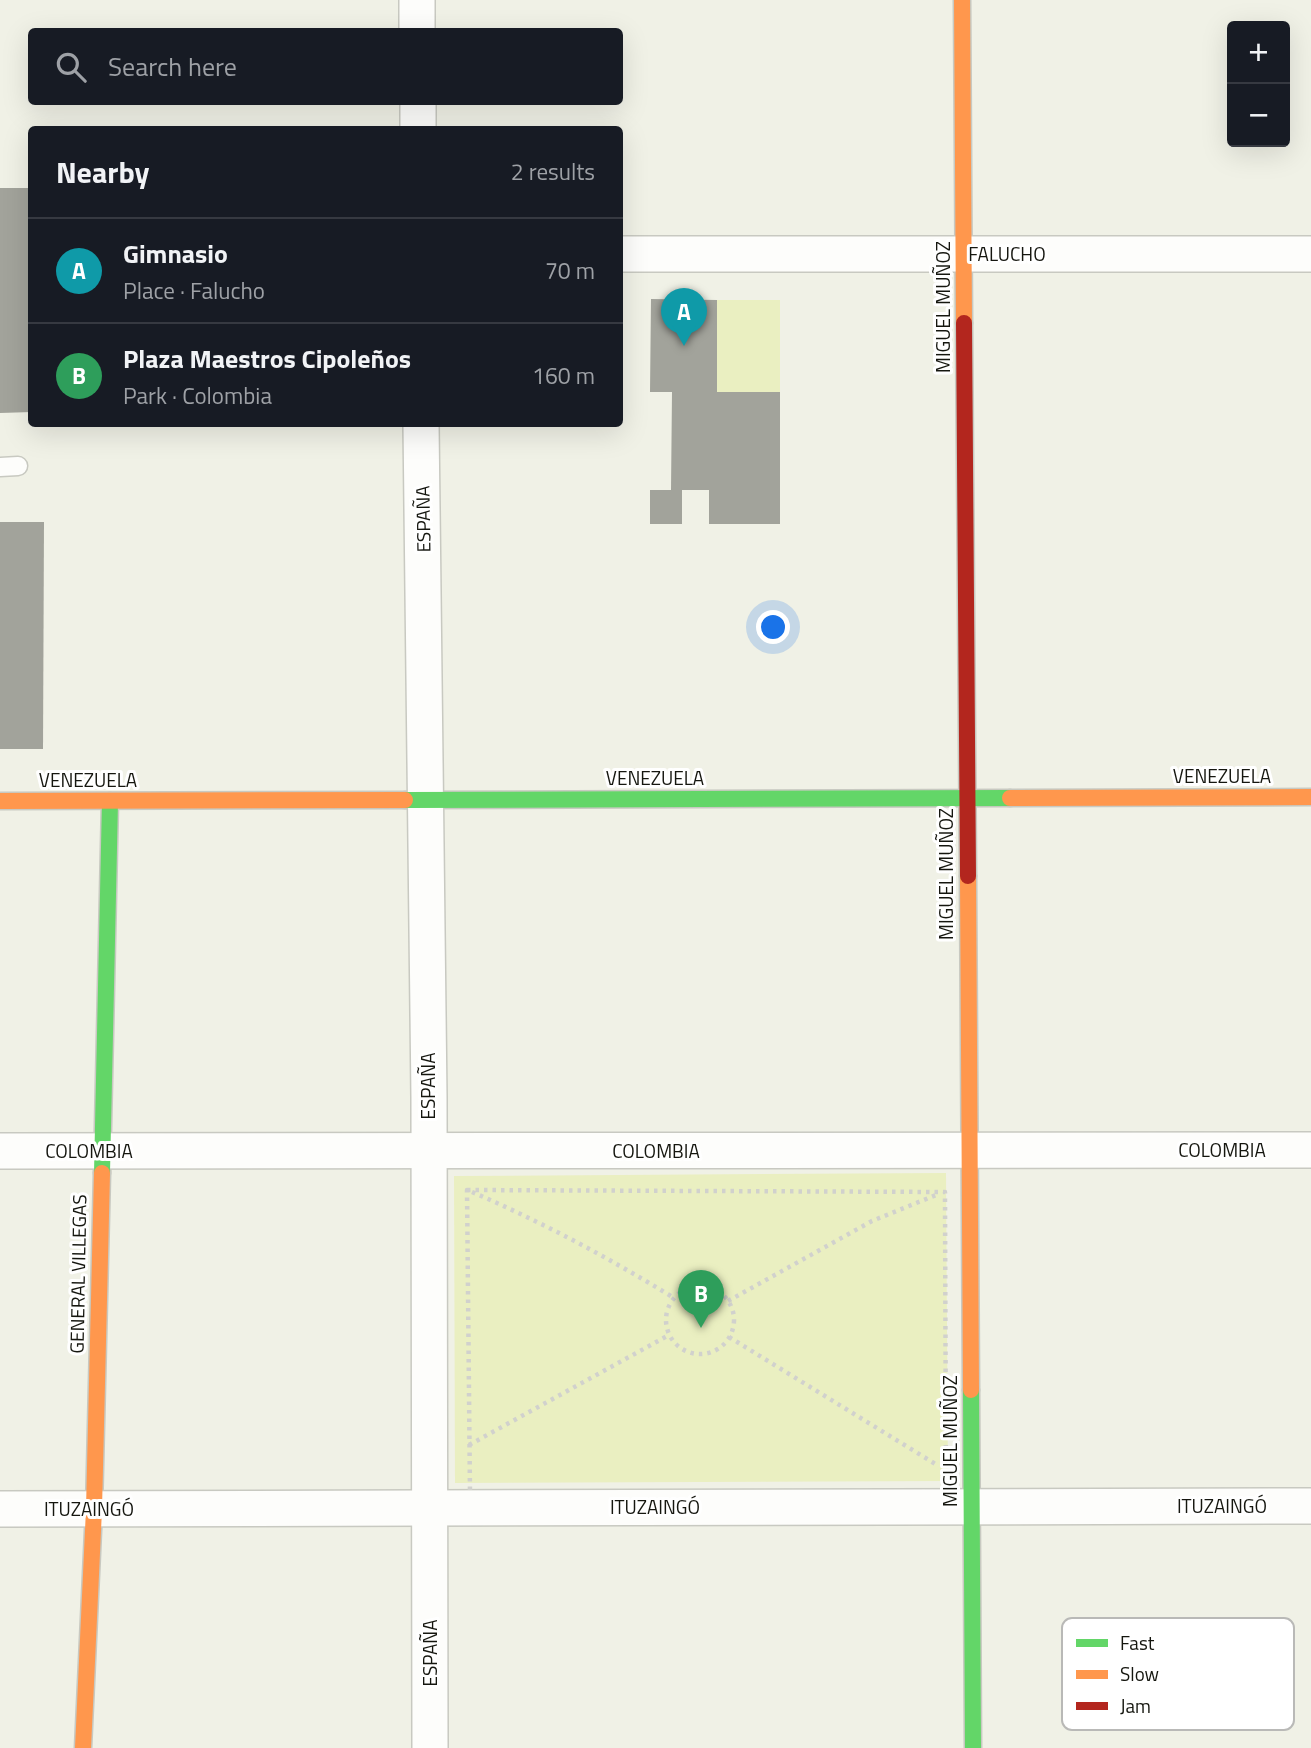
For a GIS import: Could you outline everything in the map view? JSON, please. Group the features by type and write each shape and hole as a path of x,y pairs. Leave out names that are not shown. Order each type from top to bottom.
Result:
{"street":[{"path":"417,0 417,28"},
{"name":"MIGUEL MUÑOZ","path":"962,0 973,1748"},
{"path":"418,105 418,126"},
{"name":"FALUCHO","path":"623,254 1311,254"},
{"name":"ESPAÑA","path":"421,427 429,1151 430,1748"},
{"name":"VENEZUELA","path":"0,802 1311,797"},
{"name":"GENERAL VILLEGAS","path":"83,1748 94,1509 110,801"},
{"name":"COLOMBIA","path":"0,1151 1311,1150"},
{"name":"ITUZAINGÓ","path":"0,1509 1311,1506"}],"path":[{"path":"467,1190 945,1192"},
{"path":"467,1190 470,1493 946,1492 945,1192"},
{"path":"467,1190 557,1231 674,1298"},
{"path":"728,1301 872,1221 945,1192"},
{"path":"699,1286 720,1293 728,1301 734,1322 729,1337 717,1350 696,1354 676,1345 666,1325 666,1313 674,1298 699,1286"},
{"path":"469,1445 669,1335"},
{"path":"729,1337 946,1470"}],"green space":[{"path":"717,300 780,300 780,392 717,392"},
{"path":"946,1173 948,1481 455,1483 454,1176"}],"building":[{"path":"0,188 28,188 28,412 0,413"},
{"path":"651,299 717,300 717,392 780,392 780,524 709,524 709,490 682,490 682,524 650,524 650,490 671,490 672,392 650,392"},
{"path":"0,522 44,522 43,749 0,749"}],"traffic: fast":[{"path":"405,800 1010,798"},
{"path":"102,1173 110,801"},
{"path":"971,1390 973,1748"}],"traffic: slow":[{"path":"962,0 964,323"},
{"path":"1010,798 1311,797"},
{"path":"0,801 405,800"},
{"path":"968,876 971,1390"},
{"path":"83,1748 94,1509 102,1173"}],"traffic: jam":[{"path":"964,323 968,876"}],"place":[{"name":"Gimnasio","path":"684,346"},
{"name":"Plaza Maestros Cipoleños","path":"701,1328"}]}
